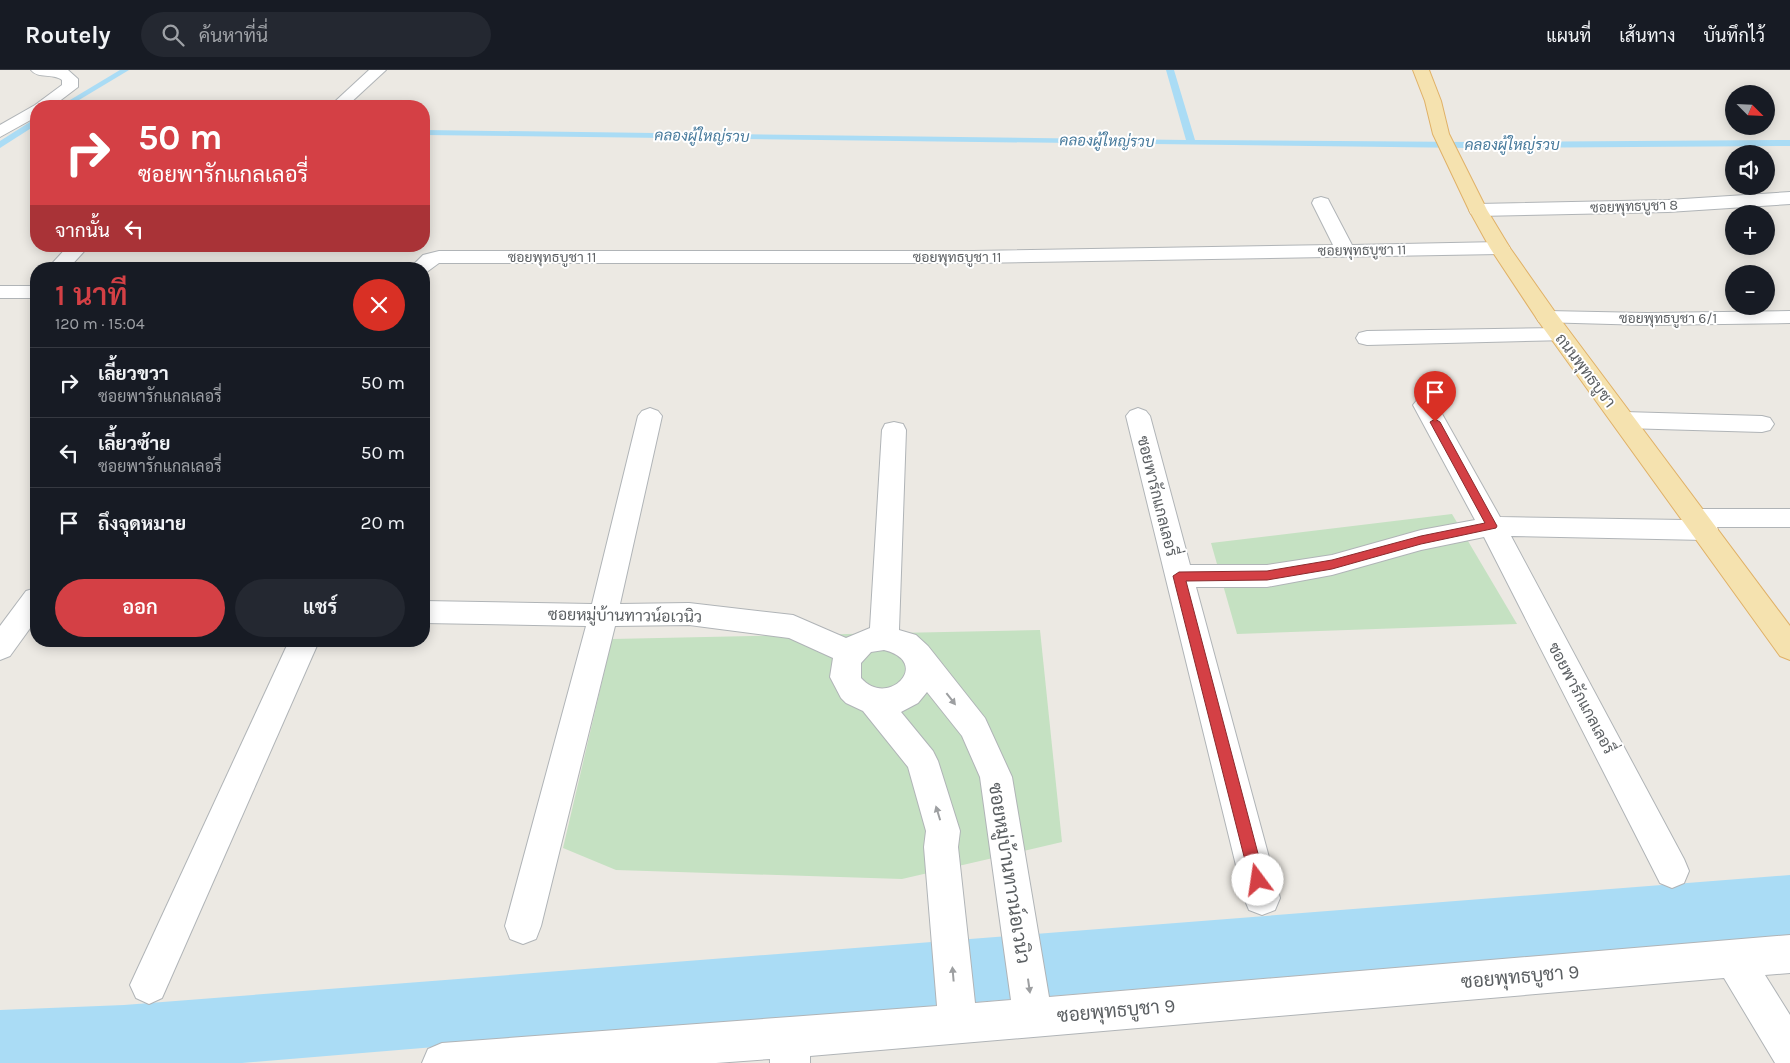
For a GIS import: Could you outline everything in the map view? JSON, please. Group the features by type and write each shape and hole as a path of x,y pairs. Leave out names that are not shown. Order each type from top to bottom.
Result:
{"main road":[{"name":"ถนนพุทธบูชา","path":"1421,70 1446,144 1478,210 1500,248 1554,326 1790,648"}],"street":[{"path":"39,70 60,72 70,79 70,87 52,100"},
{"path":"348,100 378,70"},
{"path":"0,132 30,114"},
{"name":"ซอยพุทธบูชา 8","path":"1478,210 1668,206 1790,198"},
{"path":"1321,203 1345,250"},
{"name":"ซอยพุทธบูชา 11","path":"427,262 430,259 439,257 973,257 1500,248"},
{"path":"64,262 73,252"},
{"path":"0,292 30,291"},
{"name":"ซอยพุทธบูชา 6/1","path":"1367,338 1647,319 1790,317"},
{"name":"ซอยพารักแกลเลอรี่","path":"1425,405 1492,526 1672,871"},
{"path":"523,926 602,615 650,416"},
{"name":"ซอยพารักแกลเลอรี่","path":"1138,416 1262,898"},
{"path":"1624,420 1762,424"},
{"path":"894,430 884,638 858,644 850,654 844,672 846,682 863,698 874,702 887,702 909,693 921,678 921,661"},
{"name":"ซอยพารักแกลเลอรี่","path":"1179,576 1276,574 1332,565 1421,540 1492,526 1700,524 1790,518"},
{"path":"0,648 24,611"},
{"name":"ซอยหมู่บ้านทาวน์อเวนิว","path":"430,612 602,615 689,614 794,627 850,654"},
{"name":"ซอยหมู่บ้านทาวน์อเวนิว","path":"884,638 903,642 917,653 921,661 974,728 996,777 1033,1016"},
{"path":"149,985 301,647"},
{"path":"874,702 922,761 943,831 941,847 958,1023"},
{"name":"ซอยพุทธบูชา 9","path":"442,1063 790,1050 958,1023 1790,954"},
{"path":"1733,958 1790,1051"}],"green space":[{"path":"1452,514 1517,624 1237,634 1211,543"},
{"path":"1040,630 1062,842 902,879 616,870 563,848 612,639"}],"waterway":[{"path":"74,100 125,70"},
{"path":"1170,70 1191,142"},
{"path":"0,145 30,126"},
{"name":"คลองผู้ใหญ่รวบ","path":"430,133 549,136 1471,145 1790,143"},
{"path":"0,1044 124,1039 1790,905"}],"route":[{"path":"1258,880 1179,576 1267,576 1332,565 1421,540 1492,526 1435,422"}]}
